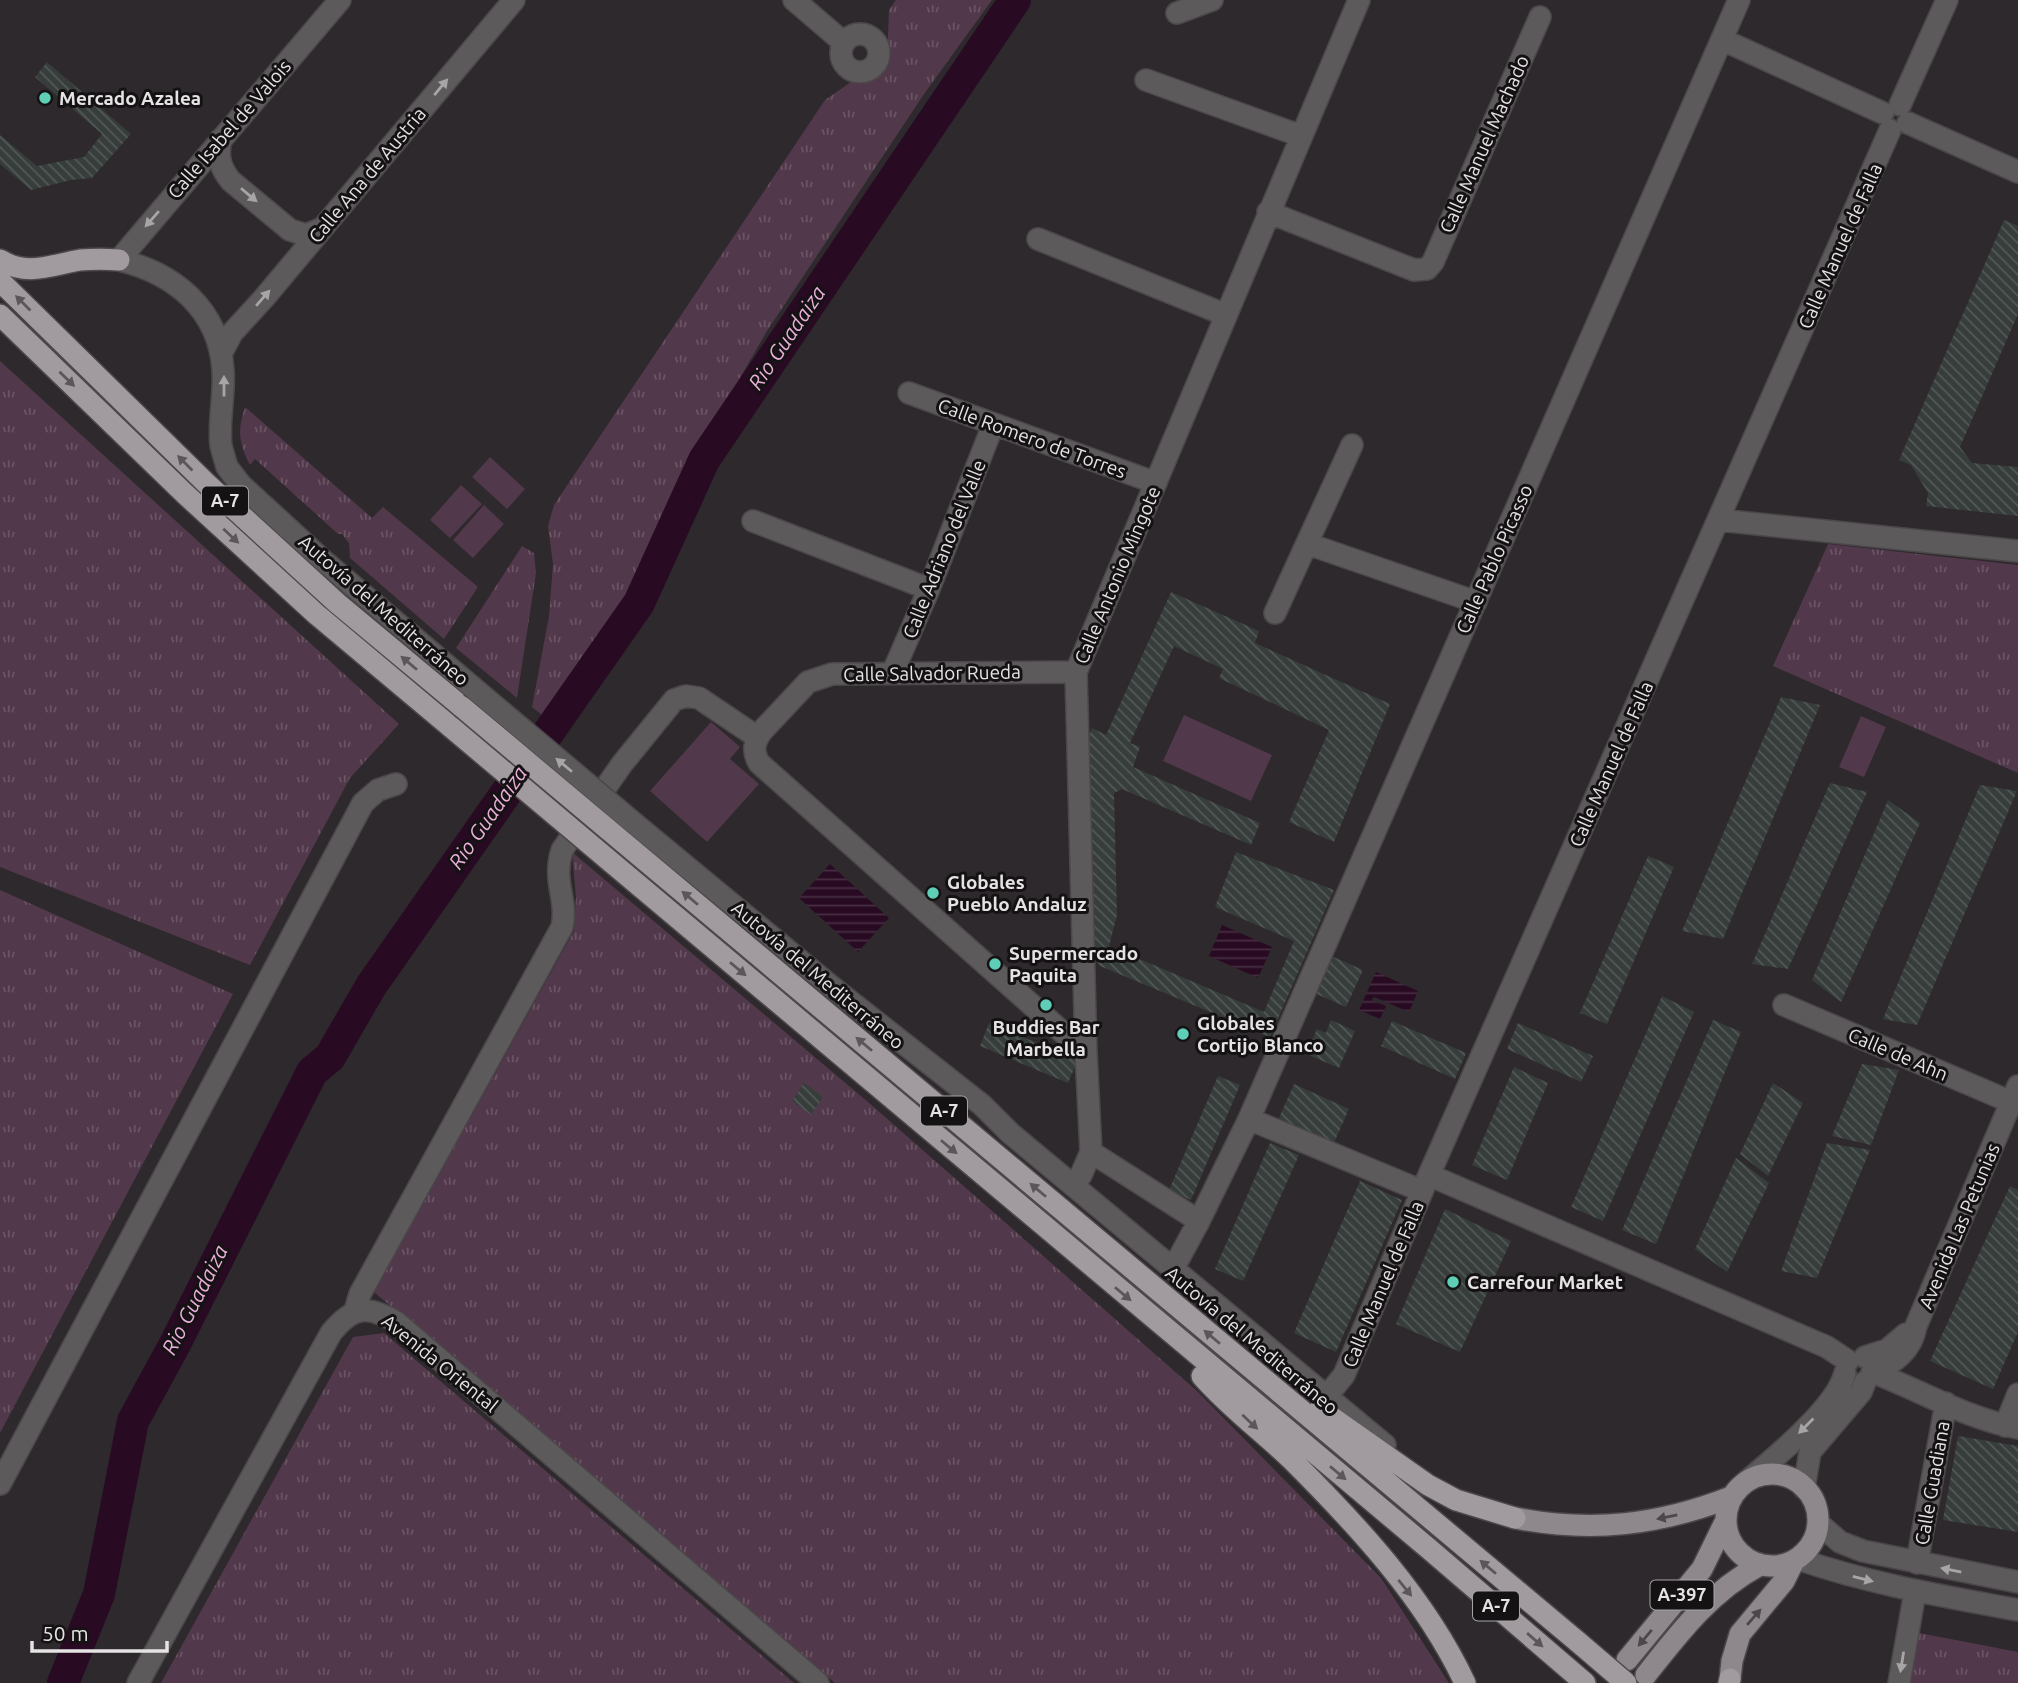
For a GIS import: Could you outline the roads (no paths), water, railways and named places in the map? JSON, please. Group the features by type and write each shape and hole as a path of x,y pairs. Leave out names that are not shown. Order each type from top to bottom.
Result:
{"highway":[{"path":"0,260 13,267 32,270 91,259 119,260"},
{"name":"Autovía del Mediterráneo","path":"0,281 206,483 337,603 462,707 629,833 1265,1381 1626,1683"},
{"name":"A-7","path":"0,315 185,494 316,614 1585,1683"},
{"path":"1172,1335 1203,1378 1292,1461 1381,1557 1428,1616 1449,1649 1465,1683"},
{"path":"1265,1381 1314,1405 1428,1485 1456,1500 1515,1518"}],"main road":[{"path":"1515,1518 1566,1526 1615,1526 1693,1512 1731,1497 1747,1481 1771,1474 1783,1476 1804,1488 1815,1504 1818,1523 1812,1543 1740,1634 1730,1682"},
{"path":"1731,1497 1726,1522 1728,1537 1746,1559 1771,1567 1796,1560"},
{"name":"A-397","path":"1627,1660 1702,1569 1726,1522"},
{"name":"A-397","path":"1646,1675 1674,1639 1719,1591 1760,1565"}],"street":[{"name":"Calle Isabel de Valois","path":"119,260 340,0"},
{"name":"Calle Ana de Austria","path":"222,352 232,333 514,0"},
{"path":"794,0 843,42"},
{"path":"1177,13 1212,0"},
{"name":"Calle Antonio Mingote","path":"1091,1152 1076,672 1359,0"},
{"name":"Calle Pablo Picasso","path":"1171,1267 1199,1222 1249,1119 1739,0"},
{"name":"Calle Manuel de Falla","path":"1327,1396 1344,1375 1947,0"},
{"name":"Calle Manuel Machado","path":"1268,212 1414,270 1427,269 1433,262 1540,17"},
{"path":"1723,40 2018,172"},
{"path":"1146,80 1301,136"},
{"path":"221,139 219,162 231,181 290,230 306,235 321,229"},
{"path":"1038,239 1226,315"},
{"path":"119,260 150,268 181,287 207,319 222,352 223,402 220,435 223,457 233,477 326,563 471,687 629,833 982,1105 1010,1133 1394,1453 1452,1488 1515,1518"},
{"name":"Calle Romero de Torres","path":"909,393 1156,483"},
{"name":"Calle Adriano del Valle","path":"893,672 929,589 993,425"},
{"path":"1275,613 1352,445"},
{"path":"1719,520 2018,551"},
{"path":"753,521 929,589"},
{"path":"1308,544 1476,602"},
{"name":"Calle Salvador Rueda","path":"757,737 808,682 832,674 1076,672"},
{"path":"355,1311 360,1294 562,927 564,916 557,878 562,850 622,764 674,700 686,695 699,698 757,737 754,749 759,763 1086,1053"},
{"path":"0,1483 363,803 378,790 396,784"},
{"name":"Calle de Ahn","path":"1784,1005 2015,1094"},
{"name":"Avenida Las Petunias","path":"1747,1481 1768,1463 1843,1384 1861,1369 1891,1365 1914,1336 2015,1094"},
{"path":"1249,1119 1426,1183 1827,1346 1861,1369 1946,1404 2012,1427 2018,1394"},
{"path":"1073,1185 1082,1175 1091,1152 1199,1222"},
{"name":"Avenida Oriental","path":"138,1683 331,1333 341,1320 355,1311 377,1312 396,1322 818,1683"},
{"name":"Avenida Las Petunias","path":"1804,1488 1810,1452 1861,1392 1861,1369"},
{"name":"Calle Guadiana","path":"1917,1563 1946,1404"},
{"path":"1818,1523 1840,1542 1863,1551 2018,1582"},
{"path":"1796,1560 1915,1592 2018,1610"},
{"path":"1899,1683 1915,1592"}],"waterway":[{"name":"Rio Guadaiza","path":"63,1683 99,1594 133,1421 175,1344 312,1072 330,1057 371,986 639,603 704,460 1015,0"}],"place":[{"name":"Mercado Azalea","path":"45,98"},
{"name":"Globales Pueblo Andaluz","path":"933,893"},
{"name":"Supermercado Paquita","path":"995,964"},
{"name":"Buddies Bar Marbella","path":"1046,1005"},
{"name":"Globales Cortijo Blanco","path":"1183,1034"},
{"name":"Carrefour Market","path":"1453,1282"}]}
